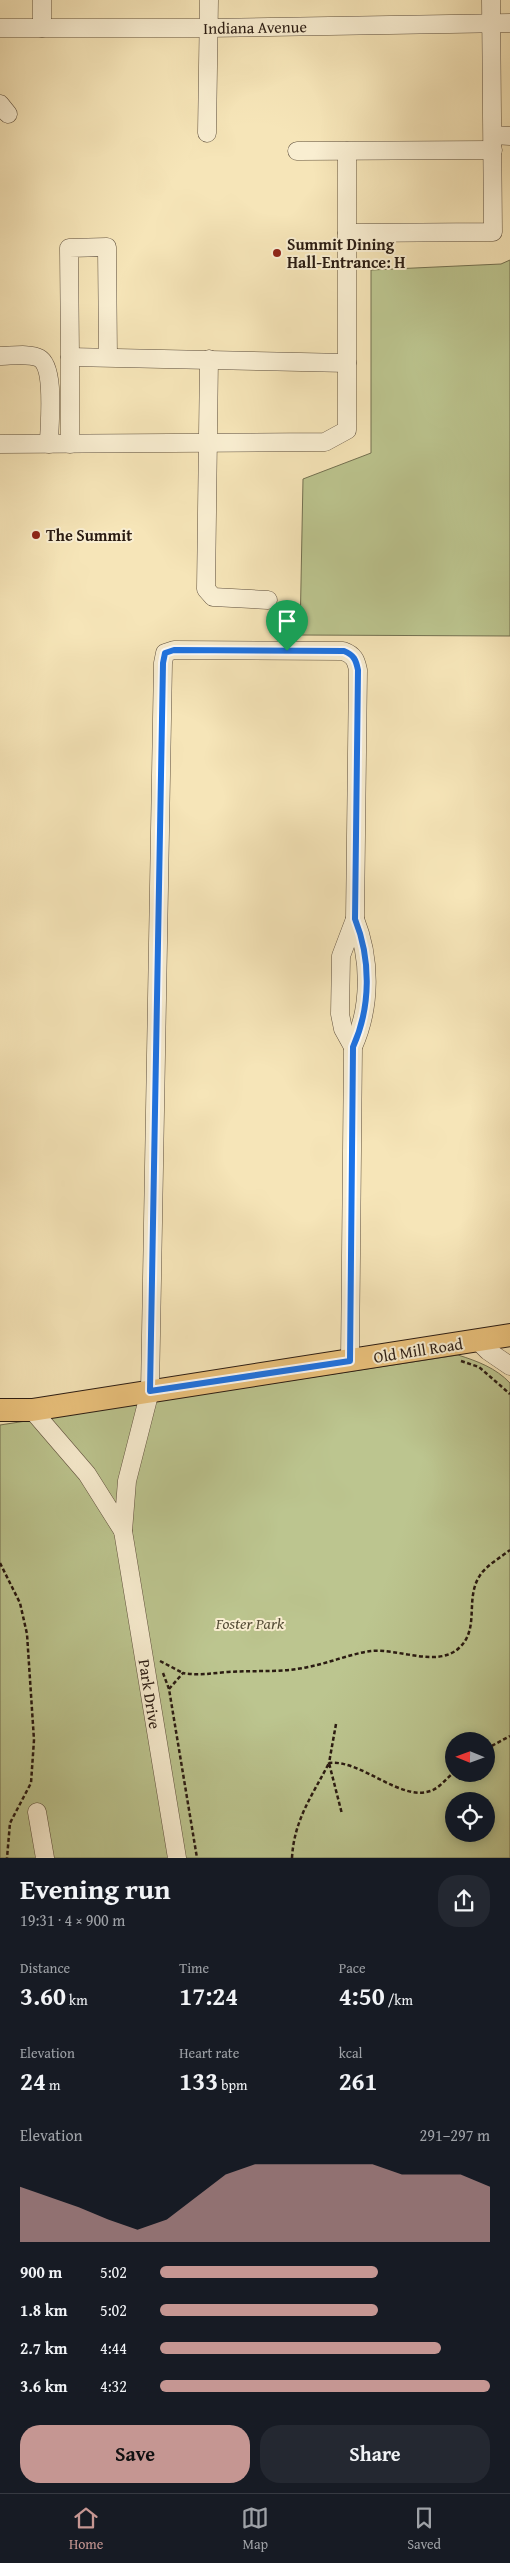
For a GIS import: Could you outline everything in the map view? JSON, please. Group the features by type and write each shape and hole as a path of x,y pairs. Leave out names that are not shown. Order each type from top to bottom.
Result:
{"main road":[{"name":"Old Mill Road","path":"0,1410 32,1410 510,1335"}],"street":[{"path":"42,0 42,28"},
{"path":"207,133 209,0"},
{"path":"347,233 493,232 497,136 491,0"},
{"name":"Indiana Avenue","path":"0,28 208,28 510,23"},
{"path":"297,151 347,151 497,136"},
{"path":"0,444 209,441 324,442 347,430 347,151"},
{"path":"70,444 69,248 107,248 108,357"},
{"path":"0,356 37,356 45,362 50,374 49,444"},
{"path":"70,357 347,363"},
{"path":"210,359 206,589 213,597 268,600"},
{"name":"Park Drive","path":"177,1858 123,1530 127,1481 150,1391 163,663 165,653 174,650 344,651 354,657 358,670 355,919"},
{"path":"353,1047 343,1029 340,1005 341,956 355,919"},
{"path":"350,1361 353,1047 366,1012 366,956 364,940 355,919"},
{"path":"477,1340 488,1351 510,1366"},
{"name":"Park Drive","path":"32,1410 87,1474 123,1530"},
{"path":"37,1812 45,1858"}],"path":[{"path":"454,1360 479,1367 510,1394"},
{"path":"197,1858 169,1689 158,1660 183,1673 197,1676 228,1672 280,1672 307,1668 371,1651 411,1653 436,1658 445,1656 458,1650 465,1642 471,1627 472,1597 480,1575 510,1550"},
{"path":"0,1563 20,1603 27,1634 34,1740 31,1783 10,1823 7,1858"},
{"path":"169,1689 183,1673"},
{"path":"292,1858 295,1830 301,1814 329,1763 336,1724"},
{"path":"495,1744 510,1736"},
{"path":"329,1763 348,1764 395,1786 424,1792 438,1787 445,1780"},
{"path":"329,1763 334,1776 337,1802 342,1814"}],"green space":[{"path":"510,260 510,636 300,635 303,479 371,453 371,270 501,264"},
{"name":"Foster Park","path":"458,1355 499,1373 510,1383 510,1858 0,1858 0,1425"}],"place":[{"name":"Summit Dining Hall-Entrance: H","path":"277,253"},
{"name":"The Summit","path":"36,535"}],"route":[{"path":"174,650 287,651 344,651 354,657 358,670 355,919 364,940 366,956 366,1012 353,1047 350,1361 150,1391 163,663 165,653 174,650"}]}
